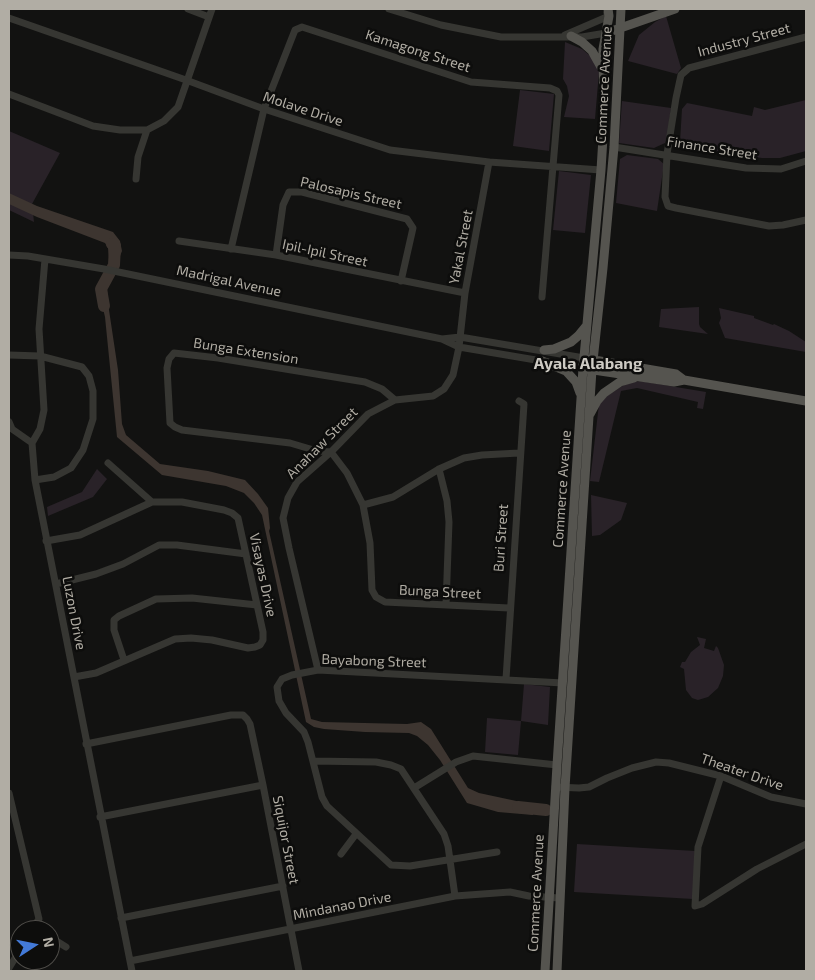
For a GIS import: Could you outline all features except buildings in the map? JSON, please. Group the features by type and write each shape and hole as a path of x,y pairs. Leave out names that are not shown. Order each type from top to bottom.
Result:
{"main road":[{"path":"606,33 675,9"},
{"path":"607,11 624,10"},
{"name":"Commerce Avenue","path":"557,971 560,898 560,788 557,765 582,398 603,268 614,147 621,28 624,10"},
{"name":"Commerce Avenue","path":"588,359 588,323 604,121 603,49 607,11"},
{"path":"567,36 582,42 592,51 600,64 603,74"},
{"path":"544,350 571,342 588,323"},
{"name":"Madrigal Avenue","path":"588,359 676,374 684,380"},
{"path":"542,361 559,367 572,376 582,398"},
{"name":"Commerce Avenue","path":"545,971 549,897 560,788 588,419 587,369"},
{"name":"Madrigal Avenue","path":"587,369 674,382 684,380 806,402"},
{"path":"588,419 604,393 620,382 640,377"}],"street":[{"path":"188,9 209,16"},
{"path":"9,94 94,126 120,130 147,130 164,121 178,107 212,9"},
{"path":"389,9 440,25 501,37 582,37 606,33"},
{"path":"567,36 595,21 607,11"},
{"name":"Molave Drive","path":"9,18 186,80 264,110 390,150 489,162 601,170"},
{"name":"Kamagong Street","path":"231,249 264,110 295,30 302,28 471,82 550,88 557,91 559,96 542,297"},
{"name":"Industry Street","path":"806,37 686,70 681,75 667,154 665,197 668,206 769,226 806,220"},
{"path":"136,179 138,157 147,130"},
{"name":"Finance Street","path":"614,147 746,168 780,168 806,161"},
{"name":"Yakal Street","path":"459,347 465,293 489,162"},
{"name":"Palosapis Street","path":"276,255 283,206 289,192 302,192 408,219 413,228 401,281"},
{"name":"Ipil-Ipil Street","path":"180,241 276,255 465,293"},
{"name":"Madrigal Avenue","path":"9,255 104,269 442,339 459,347 587,369"},
{"name":"Luzon Drive","path":"46,259 39,329 44,410 40,429 32,443 35,480 100,817 132,971"},
{"name":"Madrigal Avenue","path":"442,339 460,336 588,359"},
{"name":"Anahaw Street","path":"318,670 283,518 288,498 297,482 331,452 368,414 395,400 433,396 444,389 453,375 459,347"},
{"name":"Bunga Extension","path":"331,452 290,443 182,430 175,427 170,423 167,368 169,359 174,354 209,357 365,382 382,389 395,400"},
{"path":"9,355 40,356 82,368 89,376 93,391 93,419 83,450 70,468 54,477 35,480"},
{"name":"Buri Street","path":"506,680 519,453 524,404 519,401"},
{"path":"9,422 12,429 32,443"},
{"name":"Bunga Street","path":"331,452 347,473 363,505 370,543 372,590 376,597 385,602 510,608"},
{"path":"363,505 393,497 439,468 464,458 519,453"},
{"path":"108,463 152,502"},
{"path":"439,468 447,501 449,522 446,605"},
{"name":"Visayas Drive","path":"46,541 80,535 152,502 182,502 232,513 238,518 263,632 263,640 260,645 248,648 212,640 175,639 96,673 74,678"},
{"path":"56,584 96,574 123,564 159,545 176,545 246,554"},
{"path":"124,660 114,630 114,620 156,600 192,598 257,605"},
{"name":"Bayabong Street","path":"497,852 410,866 391,865 326,806 304,732 286,713 279,700 277,687 282,679 318,670 563,683"},
{"name":"Siquijor Street","path":"86,744 231,715 243,715 250,724 299,971"},
{"path":"414,788 456,762 473,756 557,765"},
{"path":"313,761 376,762 401,769 444,834 455,896"},
{"name":"Theater Drive","path":"560,788 589,787 615,774 656,762 675,764 721,776 771,797 806,804"},
{"path":"721,776 698,847 694,906 702,904 757,869 806,844"},
{"path":"100,817 263,785"},
{"path":"9,793 38,920"},
{"path":"341,854 356,834"},
{"path":"121,918 283,886"},
{"name":"Mindanao Drive","path":"130,960 455,896 510,892 529,896 560,898"},
{"path":"60,943 66,947"}],"shaded area":[{"path":"666,16 681,68 677,74 628,61 639,35"},
{"path":"565,42 582,49 595,60 599,72 595,119 564,117 569,96 563,79"},
{"path":"520,90 554,94 549,151 513,146"},
{"path":"806,100 806,151 780,158 762,158 684,147 680,142 682,109 687,103 752,116 754,107 765,110"},
{"path":"622,101 671,108 665,143 654,148 619,143"},
{"path":"9,131 60,153 32,204 34,222 9,210"},
{"path":"627,155 658,159 664,164 657,211 616,203 620,159"},
{"path":"559,171 591,175 585,233 553,230"},
{"path":"9,193 37,206 113,232 120,241 122,251 118,261 109,258 108,248 105,243 37,217 9,204"},
{"path":"106,274 112,277 107,288 118,370 122,424 126,435 160,464 208,471 245,480 268,508 269,531 311,719 322,722 407,724 421,722 431,729 468,788 479,793 535,805 533,815 498,812 467,803 440,760 428,745 417,736 409,733 324,729 314,727 306,722 262,515 244,493 226,486 162,475 117,437 105,317 100,296"},
{"path":"699,307 700,327 708,334 659,327 661,309"},
{"path":"719,308 754,316 754,318 789,331 806,342 806,352 725,338 719,323 721,318"},
{"path":"640,381 706,392 703,409 697,408 698,402 637,388 621,391 599,482 590,481 599,404 607,396 627,383"},
{"path":"97,469 107,479 93,497 48,516 47,507 82,492"},
{"path":"591,495 627,503 621,520 600,535 592,536"},
{"path":"697,637 706,639 704,648 714,651 716,646 718,648 724,665 723,676 718,688 708,697 698,700 692,698 686,690 684,669 680,667 691,652 700,645"},
{"path":"524,684 550,687 548,725 521,721"},
{"path":"487,718 521,721 518,755 485,752"},
{"path":"577,844 695,851 693,899 574,892"}],"waterway":[{"path":"104,306 101,289 114,265 115,246 112,244"},
{"path":"518,807 546,810"}],"district":[{"name":"Ayala Alabang","path":"588,364"}]}
